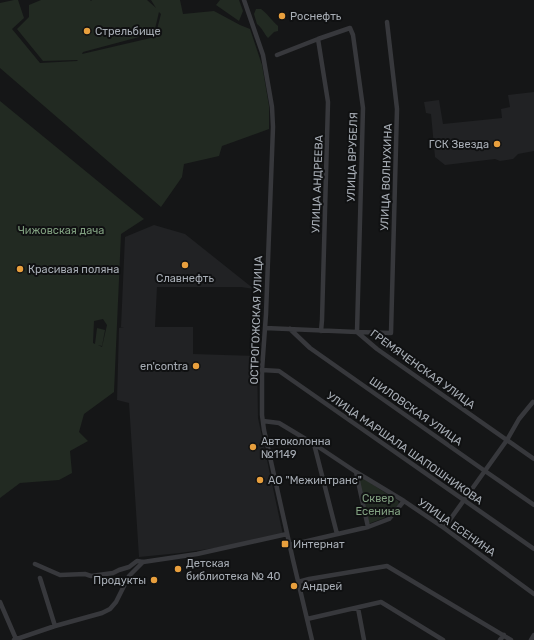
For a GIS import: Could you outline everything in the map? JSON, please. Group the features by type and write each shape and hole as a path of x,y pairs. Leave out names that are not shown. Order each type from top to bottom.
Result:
{"street":[{"name":"ОСТРОГОЖСКАЯ УЛИЦА","path":"244,0 263,55 272,107 273,127 262,370 263,421 312,640"},
{"name":"УЛИЦА ВОЛНУХИНА","path":"357,332 391,333 397,109 387,22"},
{"name":"УЛИЦА ВРУБЕЛЯ","path":"277,55 318,38 350,28 363,108 357,332"},
{"name":"УЛИЦА АНДРЕЕВА","path":"318,38 328,102 322,320 320,331"},
{"name":"ГРЕМЯЧЕНСКАЯ УЛИЦА","path":"265,328 357,332 377,349 534,459"},
{"name":"ШИЛОВСКАЯ УЛИЦА","path":"290,329 310,348 534,505"},
{"name":"УЛИЦА МАРШАЛА ШАПОШНИКОВА","path":"262,370 279,371 534,549"},
{"path":"444,528 533,402"},
{"name":"УЛИЦА ЕСЕНИНА","path":"263,421 279,423 404,501 444,528 534,594"},
{"path":"314,444 337,534"},
{"path":"356,472 368,527"},
{"path":"290,545 368,527 389,519 404,501"},
{"path":"35,564 60,575 85,574 91,576 113,573 129,567 138,561 143,562 197,554 288,534"},
{"path":"0,603 15,640 55,626 102,613 110,609 116,602 129,576 143,562"},
{"path":"298,582 387,566 511,640"},
{"path":"40,578 55,626"},
{"path":"307,619 381,602 443,640"},
{"path":"358,608 364,640"},
{"path":"500,640 504,635"},
{"path":"531,640 534,635"}],"shaded area":[{"path":"534,92 534,151 518,154 513,159 500,161 495,159 445,165 435,157 431,114 426,113 424,102 439,100 443,124 502,118 501,109 510,107 508,95"},
{"path":"154,225 185,234 254,289 241,287 157,287 155,327 193,327 193,354 257,356 258,418 283,535 229,546 139,557 129,403 117,400 119,328 124,327 121,327 125,237"}],"green space":[{"path":"18,0 24,18 12,29 40,63 78,60 43,61 17,29 29,17 29,5 41,0 147,0 156,8 151,0 180,0 183,14 214,11 250,29 262,65 269,106 269,129 222,146 219,156 184,164 182,177 161,207 0,68 0,3","holes":["159,12 161,14 155,37 82,54 83,52 154,33"]},
{"path":"220,0 239,0 243,11 239,21 216,5"},
{"path":"256,9 261,9 278,26 278,31 274,32 268,38 257,24 254,14"},
{"name":"Чижовская дача","path":"0,101 144,219 121,234 114,392 84,414 79,432 88,441 70,451 72,473 59,480 20,483 0,498","holes":["103,319 107,325 102,347 98,345 102,346 105,330 97,328 95,344 93,343 94,321"]},
{"name":"Сквер Есенина","path":"358,475 398,501 399,504 384,518 368,524"}],"place":[{"name":"Роснефть","path":"282,16"},
{"name":"Стрельбище","path":"87,31"},
{"name":"ГСК Звезда","path":"497,144"},
{"name":"Cлавнефть","path":"185,265"},
{"name":"Красивая поляна","path":"20,269"},
{"name":"en'contra","path":"196,366"},
{"name":"Автоколонна №1149","path":"253,447"},
{"name":"АО \"Межинтранс\"","path":"260,480"},
{"name":"Интернат","path":"285,544"},
{"name":"Детская библиотека № 40","path":"178,569"},
{"name":"Продукты","path":"154,580"},
{"name":"Андрей","path":"294,586"}]}
